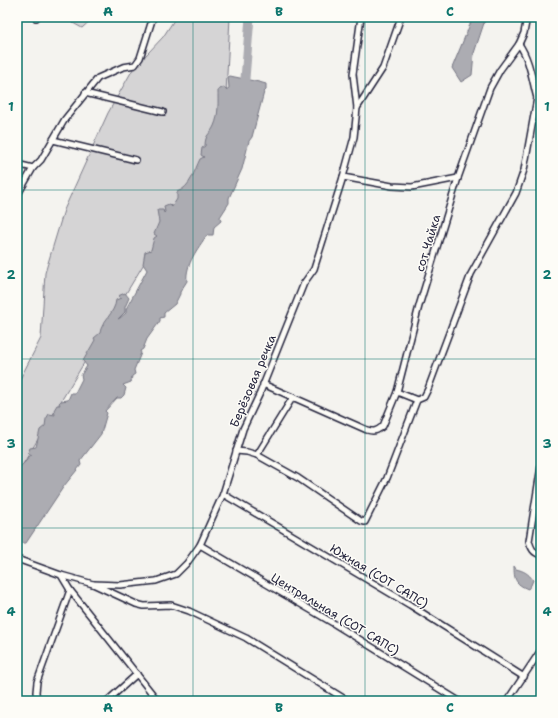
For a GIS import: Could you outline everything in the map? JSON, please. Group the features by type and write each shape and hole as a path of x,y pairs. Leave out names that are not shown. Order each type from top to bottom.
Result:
{"street":[{"path":"17,196 33,168 41,160 65,119 98,78 123,67 135,65 140,58 153,17"},
{"path":"357,108 353,74 360,17"},
{"path":"357,108 383,68 401,17"},
{"name":"сот Чайка","path":"263,384 367,430 374,432 383,426 397,392 419,306 458,178 490,88 500,70 519,44 524,33 527,17"},
{"path":"397,392 417,400 424,397 428,390 471,274 516,193 524,170 539,100 528,60 519,44"},
{"path":"86,93 163,112"},
{"name":"Берёзовая речка","path":"93,584 120,585 156,581 176,574 187,563 200,545 223,494 243,429 304,283 314,269 344,176 354,137 357,108"},
{"path":"53,140 136,160"},
{"path":"17,164 33,168"},
{"path":"344,176 392,186 412,187 458,178"},
{"path":"257,455 292,397"},
{"path":"236,451 257,455 298,478 361,521 365,522 386,478 417,400"},
{"path":"541,466 529,541 531,549 537,554 541,555"},
{"name":"Южная (СОТ САПС)","path":"223,494 410,605 524,677"},
{"name":"Центральная (СОТ САПС)","path":"200,545 333,623 459,701"},
{"path":"17,559 61,575 93,584 136,604 144,606 171,605 189,611 246,638 348,701"},
{"path":"61,575 70,590 158,701"},
{"path":"37,701 37,682 70,590"},
{"path":"506,701 524,677 541,650"},
{"path":"106,701 137,674"}],"shaded area":[{"path":"67,17 94,17 82,28 73,23"},
{"path":"176,17 230,17 224,131 17,474 17,385 41,338 45,273 64,210 108,113 133,69 163,37"},
{"path":"473,17 486,17 474,53 472,75 461,82 452,68"},
{"path":"230,76 266,84 266,90 264,92 252,137 249,141 242,169 229,198 229,203 220,217 221,221 214,227 213,235 207,235 196,251 188,269 187,281 175,304 164,313 164,317 160,318 160,321 147,339 143,349 140,351 141,353 134,370 135,374 132,376 131,382 123,385 126,388 124,395 121,398 117,398 105,411 107,413 101,434 80,461 81,465 64,486 26,543 20,543 17,540 17,470 28,459 27,457 32,455 28,453 30,448 36,447 40,430 45,426 46,419 49,414 55,415 54,410 57,405 60,405 59,403 61,401 68,400 71,393 75,393 82,379 81,375 87,366 83,361 95,340 94,338 100,333 115,305 116,300 121,298 118,296 125,293 129,298 125,307 125,312 118,319 126,313 126,309 147,270 143,264 145,252 151,250 154,238 157,236 154,234 159,222 157,210 163,210 164,213 164,206 169,204 172,207 177,199 177,192 182,190 189,183 200,159 204,157 201,155 202,148 205,146 206,139 214,126 217,117 218,90 224,87 226,90 229,88 228,77"},
{"path":"514,566 516,569 528,574 533,580 528,589 520,585 516,580"}],"waterway":[{"path":"244,91 250,17"}]}
